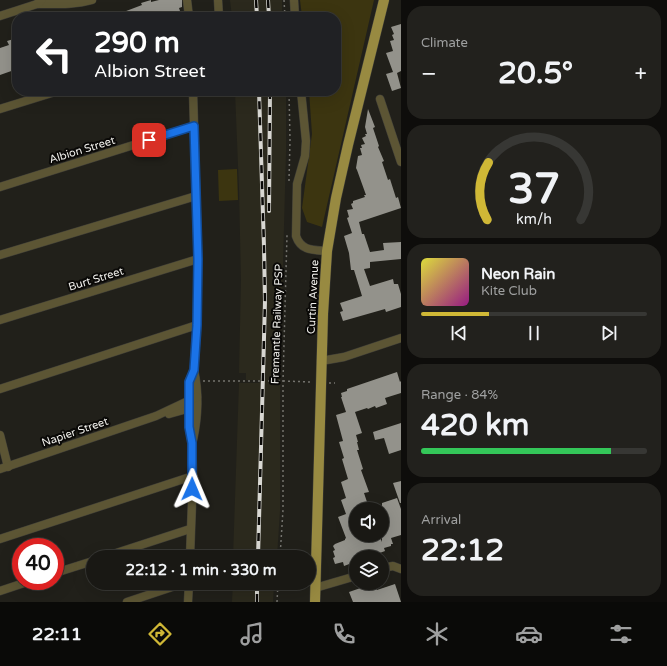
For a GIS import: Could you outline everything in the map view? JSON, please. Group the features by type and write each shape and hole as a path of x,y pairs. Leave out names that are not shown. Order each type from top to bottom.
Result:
{"main road":[{"name":"Curtin Avenue","path":"316,556 323,314 327,251 344,160 384,0"},
{"name":"Curtin Avenue","path":"315,590 315,602"}],"street":[{"path":"0,16 40,2 85,2 92,0"},
{"path":"188,9 191,0"},
{"path":"218,0 219,12"},
{"path":"294,0 295,12"},
{"path":"0,109 42,96"},
{"path":"193,96 198,259 197,325 194,370 197,385 193,403"},
{"path":"302,96 306,141 297,184 296,236 300,243 306,248 327,251"},
{"path":"380,99 401,162"},
{"name":"Albion Street","path":"0,187 194,126"},
{"path":"0,255 196,196"},
{"name":"Burt Street","path":"0,320 198,259"},
{"path":"0,389 197,325"},
{"path":"322,361 344,357 401,339"},
{"path":"190,550 193,476 192,443 196,426 189,382 194,370"},
{"name":"Napier Street","path":"4,468 156,416 174,413 193,403"},
{"path":"0,435 4,468"},
{"path":"0,539 193,476"},
{"path":"126,550 190,529"},
{"path":"64,570 86,563"},
{"path":"389,566 400,566"},
{"path":"316,588 349,578"},
{"path":"0,591 12,587"},
{"path":"127,602 163,590"},
{"path":"188,602 189,590"}],"path":[{"path":"284,0 285,12"},
{"path":"289,96 289,183"},
{"name":"Fremantle Railway PSP","path":"280,550 283,510 283,381 287,231"},
{"path":"196,381 314,382"},
{"path":"327,383 335,383"},
{"path":"276,602 277,590"}],"shaded area":[{"path":"230,0 282,0 282,12 231,12"},
{"path":"300,0 374,0 322,227 307,222 302,208 312,134 309,96 341,96 341,12 301,12"},
{"path":"235,96 286,96 286,152 280,375 280,511 277,550 233,550 239,383 259,383 260,381 246,380 246,373 239,373 241,280"},
{"path":"237,169 238,200 219,201 218,170"},
{"path":"233,590 274,590 273,602 232,602"}],"building":[{"path":"151,0 151,2 159,0 182,0 182,7 179,8 180,12 124,12 142,5 141,3"},
{"path":"401,24 401,71 397,73 401,88 392,91 386,74 393,72 386,53 393,51 390,41 394,40 392,35 394,34 391,27"},
{"path":"12,40 12,71 0,75 0,48 9,45 7,41"},
{"path":"368,109 375,127 373,128 379,146 378,147 384,161 382,162 388,180 390,179 401,208 359,222 362,234 364,234 370,252 384,250 383,243 401,242 401,259 370,262 370,268 364,269 370,286 393,279 394,284 398,284 401,294 401,307 386,312 385,309 343,321 340,312 343,311 340,303 362,296 354,270 351,270 349,253 344,236 352,233 347,218 349,217 347,210 353,209 351,204 353,201 365,197 364,195 366,195 356,168 358,156 362,155 360,148 362,148 361,145 365,144 362,138 366,136 365,134 367,134 365,127"},
{"path":"397,372 400,382 401,381 401,393 385,398 387,404 376,408 375,406 355,412 362,433 356,435 359,450 357,450 363,469 361,470 369,492 364,493 367,502 349,502 349,542 389,542 389,502 385,502 397,498 401,509 401,535 391,538 393,544 384,548 385,550 349,550 349,564 344,566 343,562 335,564 333,551 335,550 333,546 346,538 338,517 346,514 341,500 346,498 341,482 348,479 342,459 344,458 339,442 343,441 336,415 346,412 341,393 347,391 347,389"},
{"path":"401,423 401,450 389,454 384,438 375,440 373,432"},
{"path":"401,481 401,503 400,503 393,483"},
{"path":"395,584 401,602 353,602 349,592 355,590 389,590 389,586"}],"railway":[{"path":"256,0 257,12"},
{"path":"268,0 269,12"},
{"path":"258,550 265,301 259,96"},
{"path":"269,211 270,96"},
{"path":"257,590 257,602"}],"route":[{"path":"149,140 194,126 198,259 197,325 194,370 189,382 189,427 192,443 193,476 192,489"}]}
